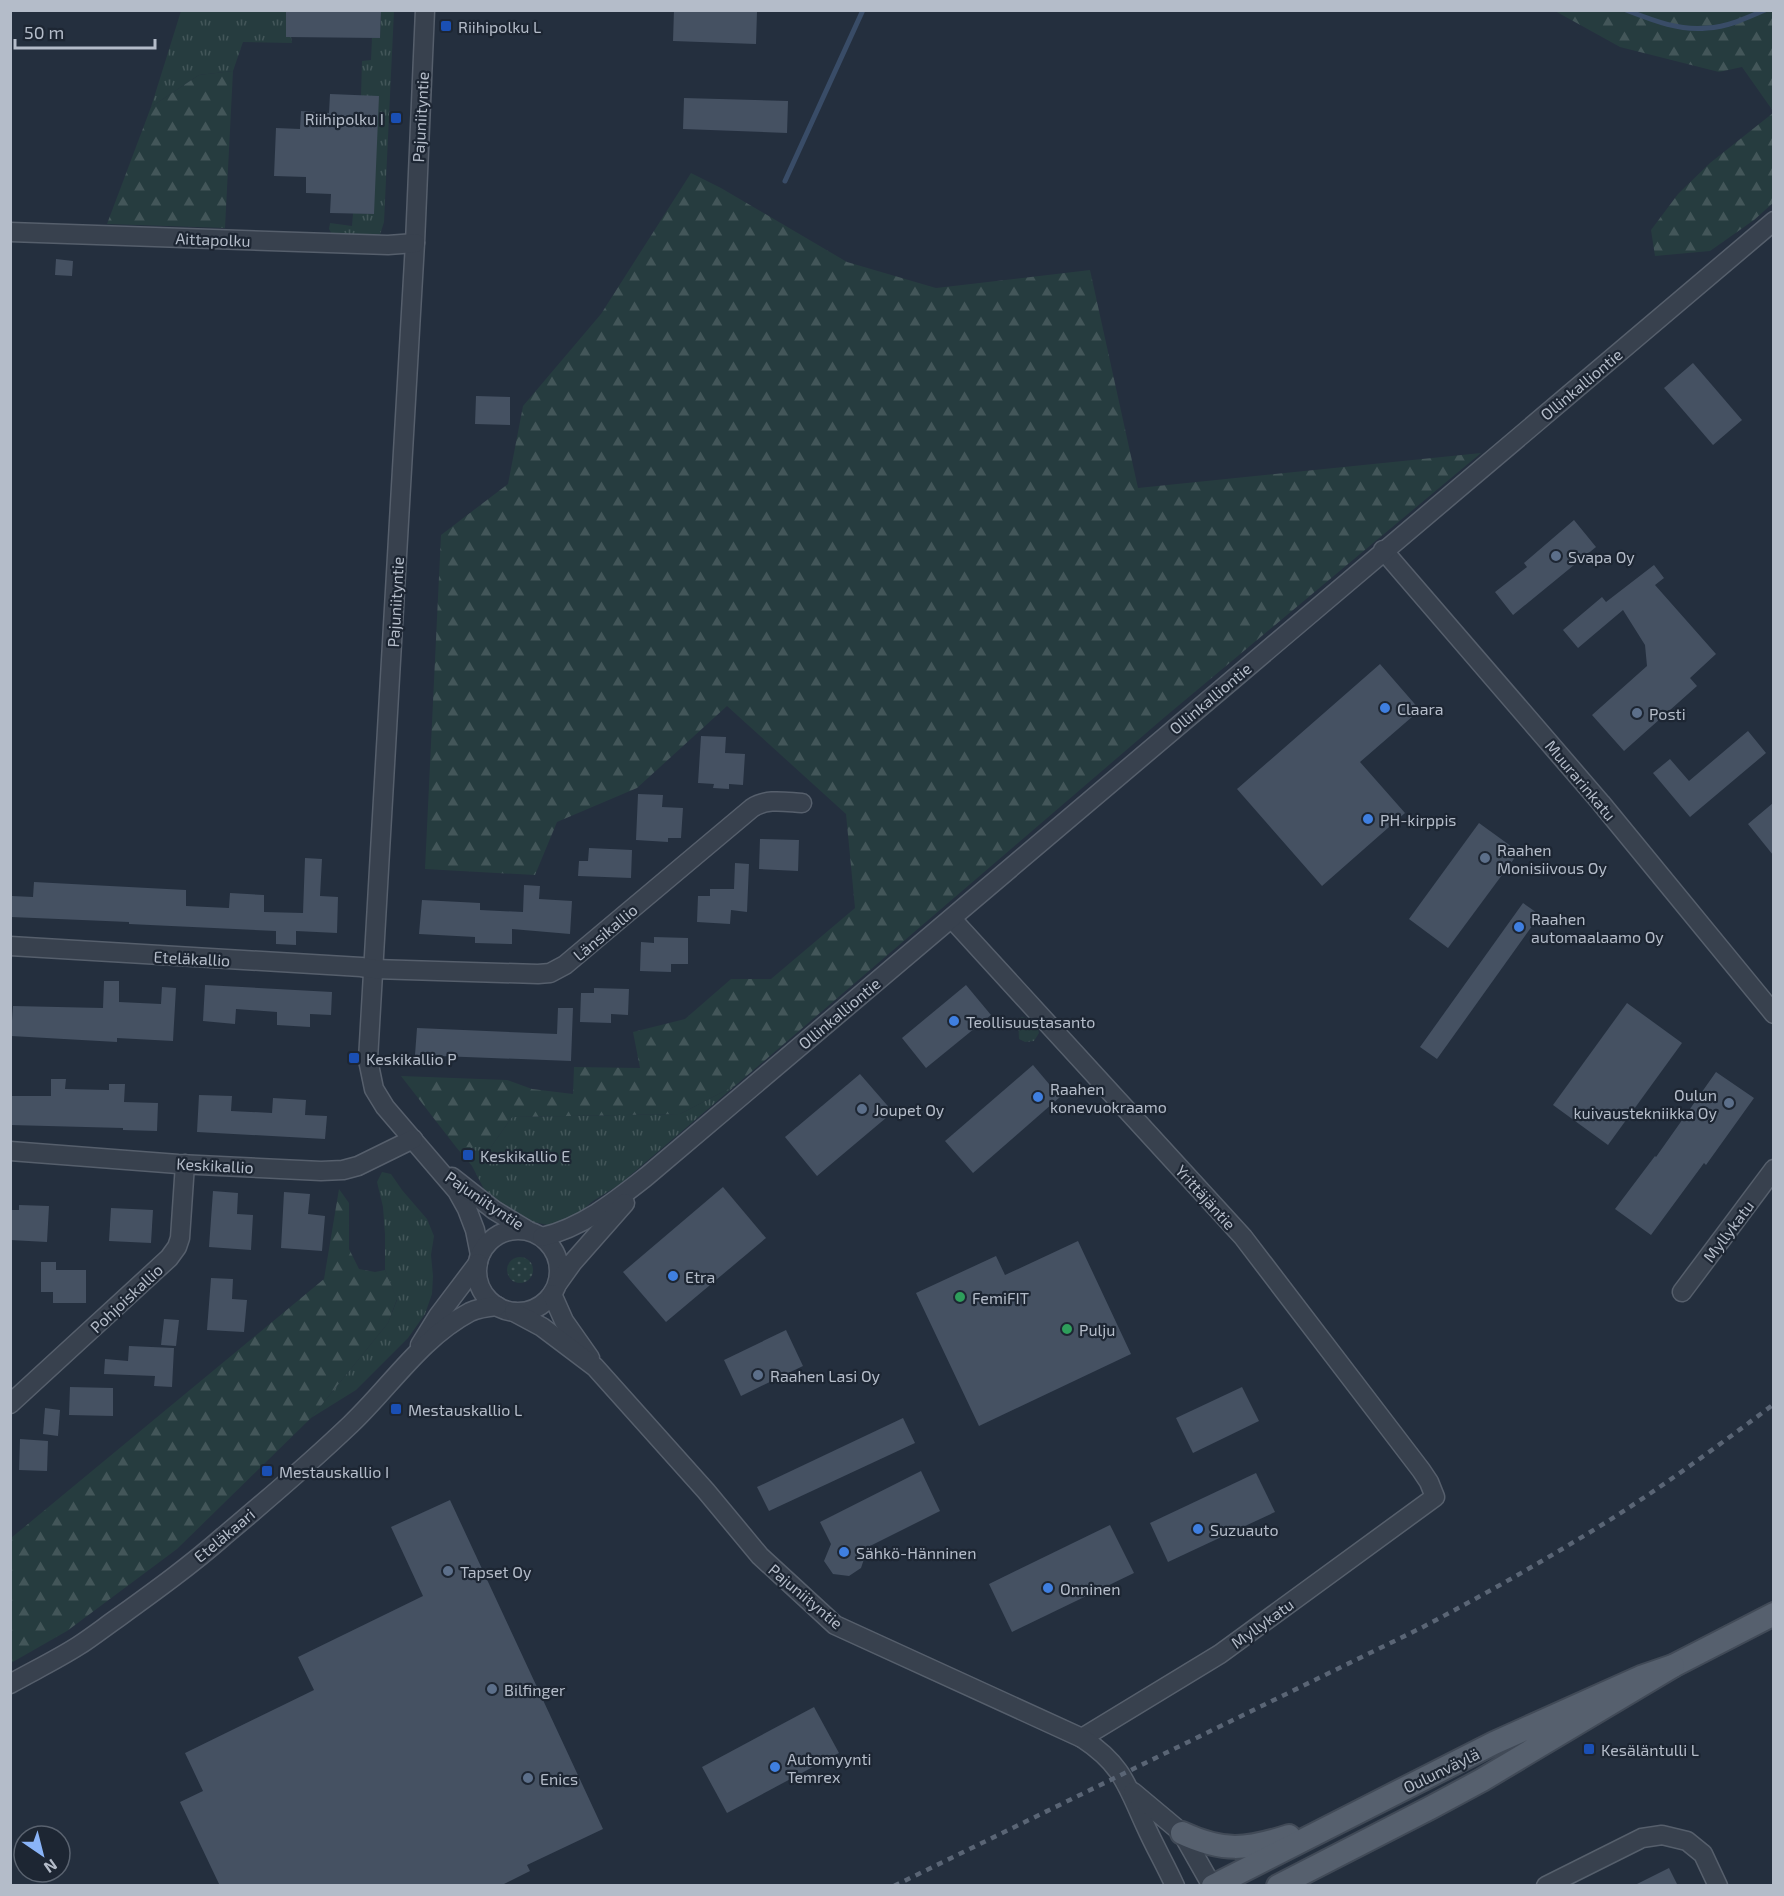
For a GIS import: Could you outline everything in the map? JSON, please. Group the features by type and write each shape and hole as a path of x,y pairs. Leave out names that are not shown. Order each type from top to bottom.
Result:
{"main road":[{"name":"Oulunväylä","path":"1213,1886 1494,1743 1643,1680 1773,1614"},
{"name":"Oulunväylä","path":"1278,1886 1482,1780 1643,1680"},
{"path":"1182,1833 1214,1845 1227,1847 1255,1845 1289,1836 1351,1806 1382,1799"}],"street":[{"name":"Pajuniityntie","path":"425,10 415,243 368,1060 375,1089 385,1107 457,1191 475,1230 479,1259"},
{"name":"Ollinkalliontie","path":"535,1234 572,1228 614,1202 646,1176 1773,221"},
{"name":"Aittapolku","path":"10,232 388,245 415,243"},
{"name":"Muurarinkatu","path":"1383,550 1601,803 1773,1014"},
{"name":"Länsikallio","path":"374,969 538,974 558,970 752,807 767,801 802,803"},
{"name":"Yrittäjäntie","path":"952,919 1243,1238 1421,1470 1435,1497"},
{"name":"Eteläkallio","path":"10,946 374,969"},
{"name":"Keskikallio","path":"10,1151 185,1164 343,1170 358,1166 413,1139"},
{"name":"Pohjoiskallio","path":"10,1404 169,1258 180,1238 185,1164"},
{"name":"Myllykatu","path":"1682,1292 1773,1169"},
{"name":"Pajuniityntie","path":"440,1170 510,1221 535,1234"},
{"name":"Ollinkalliontie","path":"555,1290 573,1262 624,1205 646,1176"},
{"path":"508,1231 535,1234 548,1242 557,1257 560,1273 555,1290 541,1305 533,1309 514,1312 496,1306 482,1291 477,1278 479,1259 485,1247 498,1235 508,1231"},
{"name":"Eteläkaari","path":"413,1357 438,1316 479,1259"},
{"name":"Pajuniityntie","path":"555,1290 564,1321 595,1367"},
{"name":"Eteläkaari","path":"10,1684 79,1646 223,1538 352,1423 413,1357 457,1320 481,1308 496,1306"},
{"name":"Pajuniityntie","path":"514,1312 542,1327 595,1367 706,1491 760,1556 835,1625 1082,1738 1105,1756 1122,1775 1131,1790 1175,1886"},
{"name":"Myllykatu","path":"1082,1738 1220,1654 1435,1497"},
{"name":"Pajuniityntie","path":"1131,1790 1182,1833 1213,1886"},
{"path":"1546,1886 1642,1838 1662,1835 1687,1841 1703,1854 1718,1886"}],"green space":[{"path":"181,11 286,11 286,36 291,37 292,43 243,42 233,71 199,75 151,107"},
{"path":"381,11 394,11 384,222 379,238 333,236 329,229 330,223 352,226 353,213 374,214 361,96 362,61 371,60 372,38 380,38"},
{"path":"1555,11 1773,11 1773,111 1742,67 1719,72 1620,47"},
{"path":"233,71 225,228 107,224 151,107 199,75"},
{"path":"1773,113 1773,203 1754,220 1710,251 1655,256 1651,230 1678,194 1710,163"},
{"path":"691,173 721,188 847,262 936,288 1090,270 1138,488 1481,453 1166,716 736,1085 680,1114 512,1117 491,1147 456,1147 401,1076 507,1080 532,1089 573,1094 574,1067 640,1068 633,1032 685,1019 731,979 771,979 855,908 846,814 727,706 637,788 557,822 535,875 425,869 441,535 508,484 523,406 601,314"},
{"path":"1023,1017 1037,1027 1039,1033 1034,1041 1025,1042 1019,1039 1018,1018"},
{"path":"736,1085 619,1185 593,1201 570,1220 556,1227 521,1219 503,1206 484,1189 472,1166 456,1147 491,1147 512,1117 680,1114"},
{"path":"382,1172 391,1174 427,1219 434,1236 431,1255 432,1294 425,1314 408,1338 356,1390 311,1418 388,1323 397,1300 385,1270 383,1207 377,1182"},
{"path":"339,1189 349,1203 349,1249 359,1269 375,1272 385,1270 397,1299 388,1323 311,1418 177,1549 67,1631 11,1663 11,1538 324,1279"},
{"path":"520,1257 529,1261 533,1270 529,1279 520,1283 511,1279 507,1270 511,1261"}],"building":[{"path":"286,10 381,10 380,38 286,37"},
{"path":"674,10 757,11 756,44 673,41"},
{"path":"330,94 379,96 374,214 330,213 331,194 306,193 306,177 274,176 276,128 300,129 301,111 329,113"},
{"path":"684,98 788,101 787,133 683,129"},
{"path":"56,259 73,261 72,276 55,275"},
{"path":"1693,363 1742,420 1713,445 1664,388"},
{"path":"476,396 510,397 510,425 475,424"},
{"path":"1574,520 1596,547 1513,615 1495,592 1527,567 1524,563"},
{"path":"1654,565 1664,578 1655,585 1716,654 1690,678 1697,686 1624,751 1592,715 1647,666 1645,645 1623,610 1578,648 1563,630 1602,597 1606,602"},
{"path":"1380,664 1420,710 1360,762 1405,813 1322,886 1237,789"},
{"path":"1748,731 1766,753 1690,817 1653,773 1670,759 1689,781"},
{"path":"701,736 726,737 725,753 745,754 743,785 729,784 729,789 713,788 714,784 698,783"},
{"path":"638,794 663,795 662,807 683,808 681,838 668,838 668,842 636,840"},
{"path":"1773,803 1773,855 1748,824"},
{"path":"1479,823 1519,852 1448,948 1409,919"},
{"path":"760,839 799,840 798,871 759,869"},
{"path":"589,848 632,850 631,878 578,876 579,861 588,861"},
{"path":"305,858 322,859 320,896 338,897 337,933 296,931 296,945 276,944 276,931 11,917 12,896 33,897 34,882 186,890 186,906 229,908 230,893 264,895 264,912 303,913"},
{"path":"735,863 749,864 747,912 731,910 730,924 697,922 698,896 710,896 710,889 734,889"},
{"path":"524,885 540,886 539,899 572,901 570,934 512,929 512,944 475,943 475,937 419,934 422,900 480,903 480,910 523,912"},
{"path":"1523,903 1540,915 1437,1059 1420,1047"},
{"path":"654,937 688,938 688,964 671,964 671,972 640,971 641,942 654,943"},
{"path":"104,981 119,981 119,1002 161,1004 162,987 176,988 173,1041 117,1038 117,1042 11,1036 13,1006 103,1008"},
{"path":"205,985 332,992 331,1015 310,1014 310,1027 277,1025 277,1012 236,1009 235,1024 203,1021"},
{"path":"966,985 991,1015 926,1068 902,1038"},
{"path":"594,988 629,989 628,1015 611,1014 611,1023 580,1022 581,993 594,993"},
{"path":"1627,1003 1682,1043 1608,1145 1553,1105"},
{"path":"558,1008 573,1008 571,1061 415,1055 417,1028 557,1034"},
{"path":"1033,1065 1060,1097 973,1173 945,1141"},
{"path":"1716,1072 1754,1098 1706,1165 1704,1163 1651,1235 1615,1209 1656,1157"},
{"path":"860,1074 893,1112 817,1176 785,1137"},
{"path":"51,1079 66,1079 65,1089 109,1090 109,1084 125,1084 124,1102 158,1103 157,1131 10,1125 10,1096 51,1096"},
{"path":"199,1095 232,1096 231,1111 272,1113 273,1098 306,1100 305,1115 327,1116 325,1139 197,1132"},
{"path":"723,1187 766,1238 666,1322 623,1272"},
{"path":"213,1191 238,1193 237,1214 253,1215 251,1250 209,1247"},
{"path":"284,1192 310,1194 308,1214 325,1216 322,1251 281,1248"},
{"path":"19,1205 49,1206 47,1242 10,1240 10,1210 19,1210"},
{"path":"111,1208 153,1210 151,1243 109,1241"},
{"path":"1078,1241 1131,1354 979,1426 916,1293 996,1256 1005,1275"},
{"path":"41,1262 56,1262 56,1270 86,1270 86,1303 53,1303 53,1292 41,1292"},
{"path":"211,1278 233,1279 232,1299 247,1300 244,1332 207,1330"},
{"path":"164,1319 179,1320 176,1346 161,1345"},
{"path":"786,1330 803,1366 741,1396 724,1360"},
{"path":"129,1346 174,1348 172,1387 154,1386 155,1376 104,1374 105,1359 128,1361"},
{"path":"70,1387 113,1388 113,1416 69,1415"},
{"path":"1242,1387 1259,1421 1193,1453 1176,1418"},
{"path":"45,1408 60,1410 58,1436 43,1434"},
{"path":"903,1418 915,1443 769,1511 757,1487"},
{"path":"20,1439 48,1441 47,1471 19,1470"},
{"path":"921,1471 940,1511 864,1549 865,1556 861,1568 849,1576 833,1574 824,1561 831,1544 820,1522"},
{"path":"1256,1473 1275,1512 1168,1562 1150,1523"},
{"path":"450,1500 603,1829 527,1865 530,1871 500,1886 220,1886 180,1802 203,1791 185,1753 314,1690 298,1657 423,1596 391,1527"},
{"path":"1110,1525 1134,1573 1012,1632 989,1584"},
{"path":"814,1707 839,1753 727,1813 702,1767"},
{"path":"1669,1868 1678,1886 1633,1886"}],"waterway":[{"path":"785,181 863,10"},
{"path":"1626,10 1666,24 1686,28 1729,24 1765,10"}],"railway":[{"path":"894,1886 1461,1607 1539,1563 1653,1492 1774,1404"}],"place":[{"name":"Riihipolku L","path":"446,26"},
{"name":"Riihipolku I","path":"396,118"},
{"name":"Svapa Oy","path":"1556,556"},
{"name":"Claara","path":"1385,708"},
{"name":"Posti","path":"1637,713"},
{"name":"PH-kirppis","path":"1368,819"},
{"name":"Raahen Monisiivous Oy","path":"1485,858"},
{"name":"Raahen automaalaamo Oy","path":"1519,927"},
{"name":"Teollisuustasanto","path":"954,1021"},
{"name":"Keskikallio P","path":"354,1058"},
{"name":"Raahen konevuokraamo","path":"1038,1097"},
{"name":"Oulun kuivaustekniikka Oy","path":"1729,1103"},
{"name":"Joupet Oy","path":"862,1109"},
{"name":"Keskikallio E","path":"468,1155"},
{"name":"Etra","path":"673,1276"},
{"name":"FemiFIT","path":"960,1297"},
{"name":"Pulju","path":"1067,1329"},
{"name":"Raahen Lasi Oy","path":"758,1375"},
{"name":"Mestauskallio L","path":"396,1409"},
{"name":"Mestauskallio I","path":"267,1471"},
{"name":"Suzuauto","path":"1198,1529"},
{"name":"Sähkö-Hänninen","path":"844,1552"},
{"name":"Tapset Oy","path":"448,1571"},
{"name":"Onninen","path":"1048,1588"},
{"name":"Bilfinger","path":"492,1689"},
{"name":"Kesäläntulli L","path":"1589,1749"},
{"name":"Automyynti Temrex","path":"775,1767"},
{"name":"Enics","path":"528,1778"}]}
